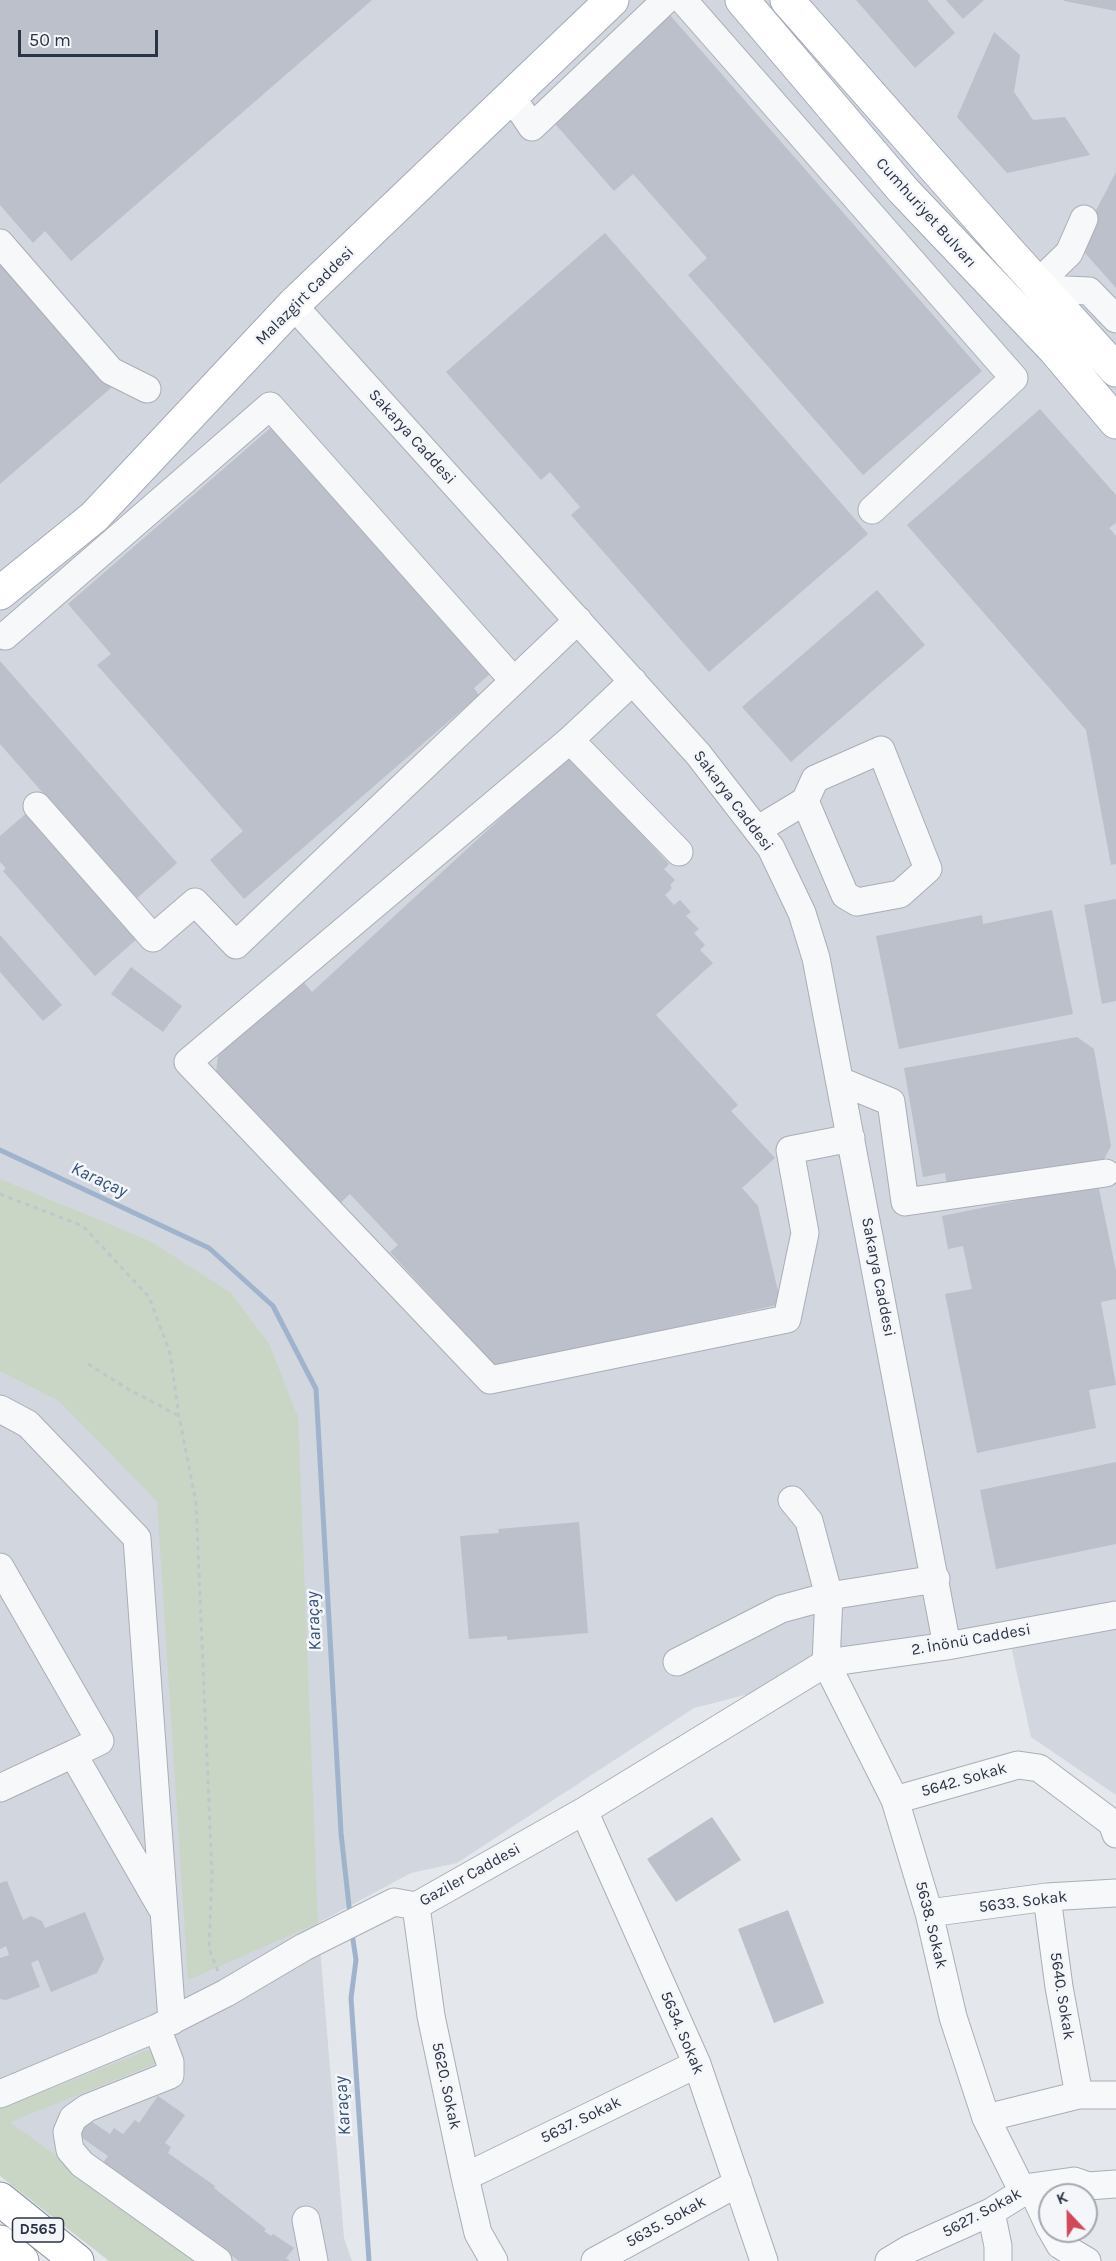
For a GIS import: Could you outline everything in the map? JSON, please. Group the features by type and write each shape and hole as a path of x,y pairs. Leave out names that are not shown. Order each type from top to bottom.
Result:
{"main road":[{"name":"Malazgirt Caddesi","path":"0,593 94,518 293,305 612,0"},
{"name":"Cumhuriyet Bulvarı","path":"742,0 903,190 1054,351 1116,422"},
{"path":"786,0 1116,370"},
{"name":"D565","path":"0,2199 77,2261"},
{"name":"D565","path":"0,2242 22,2261"}],"street":[{"path":"511,96 532,127 666,0"},
{"path":"683,0 1014,378 872,510"},
{"path":"1040,287 1069,252 1084,219"},
{"path":"0,243 111,371 147,389"},
{"path":"1040,287 1089,291 1116,319"},
{"name":"Sakarya Caddesi","path":"293,305 698,754 771,849 802,913 816,958 947,1646"},
{"path":"6,636 270,406 514,681"},
{"path":"37,806 153,938 195,902 236,945 579,620"},
{"path":"633,681 570,740 188,1062 490,1380 787,1319 805,1233 790,1150 851,1138"},
{"path":"570,740 679,852"},
{"path":"758,830 805,801 814,779 881,750 928,869 900,894 857,902 844,895 805,801"},
{"path":"840,1081 891,1102 904,1202 1106,1173"},
{"path":"0,1409 28,1424 137,1538 164,1913 164,2024 170,2075 87,2108 73,2118 67,2132 70,2150 81,2164 218,2261"},
{"path":"792,1500 809,1521 829,1596 826,1663"},
{"path":"0,1567 100,1741 1,1785"},
{"path":"677,1662 781,1609 829,1596 936,1579"},
{"name":"2. İnönü Caddesi","path":"826,1663 947,1646 1116,1614"},
{"name":"Gaziler Caddesi","path":"0,2094 164,2024 226,1993 304,1947 405,1904 584,1811 826,1663"},
{"name":"5638. Sokak","path":"826,1663 895,1800 929,1913 953,2017 986,2118 1038,2208"},
{"path":"73,1754 164,1913"},
{"name":"5642. Sokak","path":"895,1800 1018,1765 1039,1768 1112,1823 1116,1834"},
{"name":"5634. Sokak","path":"584,1811 697,2064 764,2261"},
{"name":"5633. Sokak","path":"929,1913 1047,1897 1116,1893"},
{"name":"5640. Sokak","path":"1047,1897 1059,1987 1079,2095"},
{"name":"5620. Sokak","path":"405,1904 478,2233 494,2261"},
{"name":"5637. Sokak","path":"465,2176 697,2064"},
{"path":"986,2118 1079,2095 1116,2095"},
{"name":"5627. Sokak","path":"1064,2183 1074,2181 1080,2183"},
{"name":"5635. Sokak","path":"595,2261 738,2183"},
{"name":"5627. Sokak","path":"1098,2185 1116,2184"},
{"name":"5627. Sokak","path":"904,2257 991,2212 1027,2190 1038,2188"},
{"path":"1098,2192 1116,2202"},
{"path":"991,2212 998,2246 998,2261"},
{"path":"306,2220 314,2261"},
{"name":"5638. Sokak","path":"1059,2243 1087,2261"}],"path":[{"path":"0,1194 83,1226 149,1297 170,1353 179,1416 196,1503 213,1874 209,1948 226,1993"},
{"path":"88,1364 128,1389 179,1416"}],"shaded area":[{"path":"0,0 1116,0 1116,1795 1031,1737 1007,1628 694,1708 457,1863 411,1873 318,1923 344,2238 352,2261 151,2261 0,2155"}],"green space":[{"path":"0,1179 150,1241 231,1293 269,1344 298,1417 318,1923 188,1980 157,1501 59,1401 0,1371"},
{"path":"148,2050 158,2054 160,2062 10,2122 201,2261 109,2261 0,2176 0,2109"}],"building":[{"path":"0,0 372,0 71,261 45,231 33,243 0,205"},
{"path":"856,0 927,0 955,33 915,68"},
{"path":"946,0 984,0 963,19"},
{"path":"1116,0 1116,11 1064,1"},
{"path":"669,14 982,371 863,475 688,275 707,258 633,174 614,191 550,118"},
{"path":"994,32 1020,55 1014,92 1033,120 1065,117 1090,155 1007,173 957,117"},
{"path":"1116,172 1116,288 1078,245"},
{"path":"605,233 868,534 709,672 571,515 580,507 550,472 541,480 446,372"},
{"path":"0,259 112,387 0,484"},
{"path":"1040,409 1116,495 1116,523 1109,528 1116,536 1116,864 1111,865 1086,730 907,525"},
{"path":"275,424 492,672 474,688 479,695 244,899 210,860 243,831 97,665 111,654 68,604"},
{"path":"877,590 925,645 791,762 742,707"},
{"path":"0,661 177,863 136,899 0,744"},
{"path":"569,755 669,864 664,869 675,880 670,885 672,888 665,895 674,905 680,900 691,912 686,916 699,929 694,933 705,945 700,950 713,963 656,1015 738,1105 731,1111 775,1158 742,1188 758,1206 781,1304 497,1368 390,1252 398,1245 350,1194 335,1208 215,1079 218,1056 301,979 312,992"},
{"path":"29,811 139,937 95,976 3,871 6,868 0,862 0,836"},
{"path":"1116,899 1116,1001 1102,1004 1084,905"},
{"path":"1052,910 1073,1014 899,1049 876,936 982,915 983,924"},
{"path":"0,935 62,1005 43,1021 0,972"},
{"path":"131,967 182,1006 163,1032 111,994"},
{"path":"1077,1037 1094,1049 1111,1146 1101,1165 948,1192 945,1173 923,1177 904,1068"},
{"path":"1098,1184 1116,1271 1116,1299 1101,1302 1116,1385 1089,1390 1096,1428 977,1453 945,1294 972,1289 963,1246 948,1249 942,1216"},
{"path":"1116,1462 1116,1544 996,1569 980,1490"},
{"path":"579,1522 588,1633 507,1640 507,1636 469,1639 460,1536 499,1533 498,1529"},
{"path":"712,1817 741,1860 676,1902 647,1859"},
{"path":"7,1881 23,1920 31,1916 42,1921 45,1928 85,1912 104,1959 97,1973 51,1992 38,1960 31,1963 40,1987 6,2000 0,1999 0,1958 9,1955 6,1946 0,1949 0,1883"},
{"path":"788,1910 824,2003 774,2023 738,1929"},
{"path":"158,2096 185,2115 165,2143 171,2147 168,2153 215,2186 214,2188 266,2229 264,2231 271,2236 273,2234 294,2248 286,2258 290,2261 239,2261 102,2164 108,2156 78,2135 89,2120 110,2134 114,2128 123,2134 135,2120 139,2123"}],"waterway":[{"name":"Karaçay","path":"0,1150 209,1248 273,1306 316,1389 341,1833 350,1915"},
{"name":"Karaçay","path":"352,1933 356,1960 351,1998 369,2261"}]}
